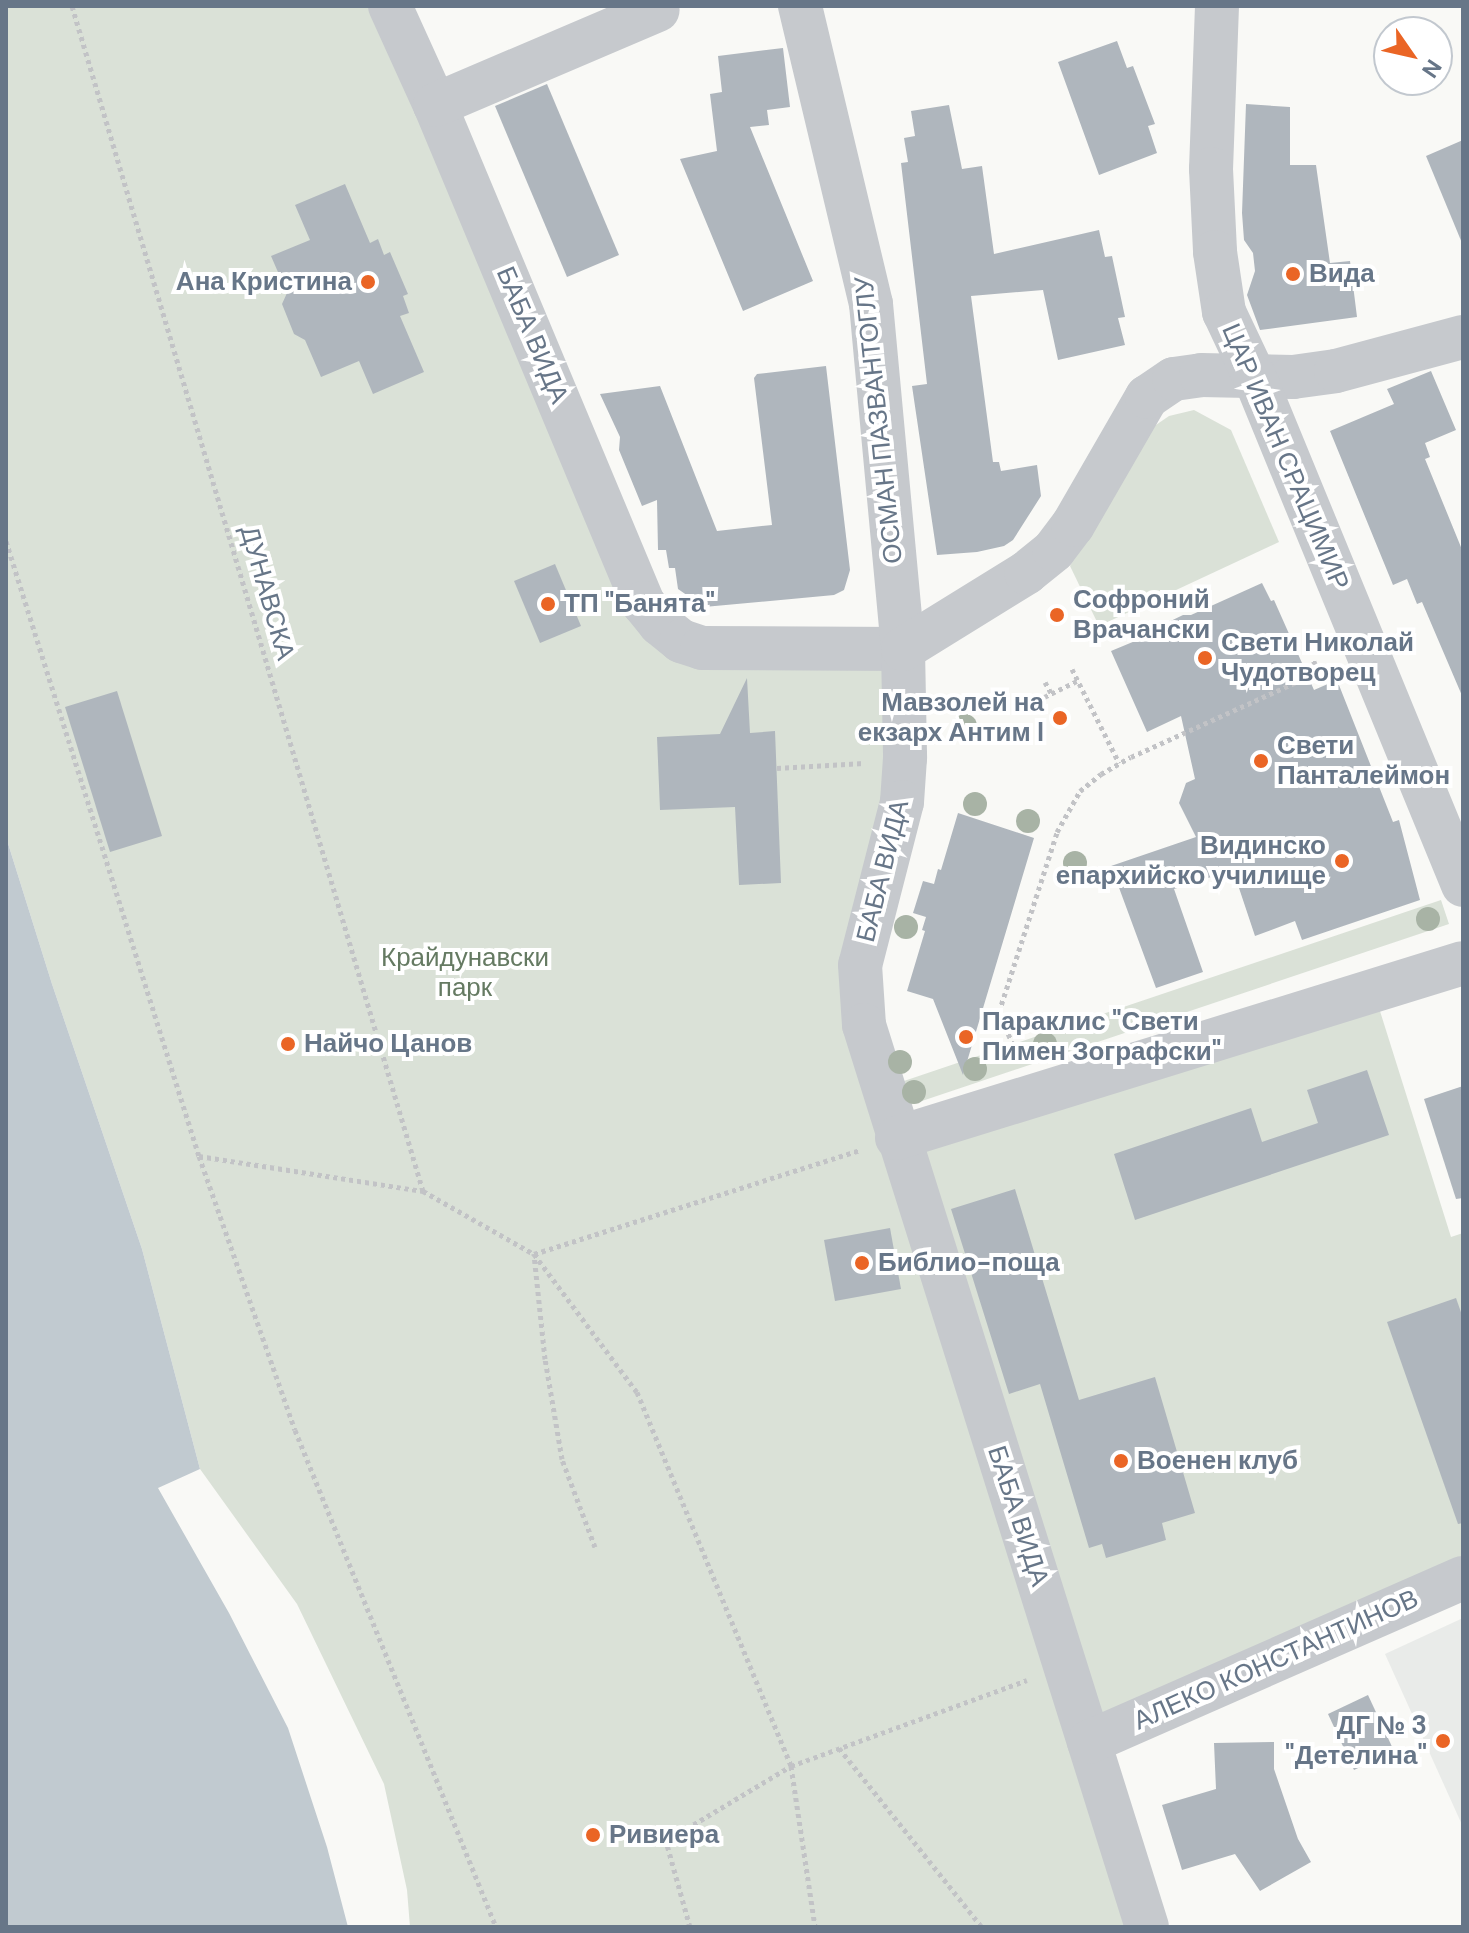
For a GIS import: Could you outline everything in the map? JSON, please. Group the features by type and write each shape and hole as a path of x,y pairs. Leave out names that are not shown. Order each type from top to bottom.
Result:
{"street":[{"name":"БАБА ВИДА","path":"390,6 435,105 643,603 660,624 681,641 702,648 903,649 905,758 902,802 860,965 859,990 864,1025 1147,1927"},
{"name":"ОСМАН ПАЗВАНТОГЛУ","path":"800,6 871,304 903,649"},
{"name":"ЦАР ИВАН СРАЦИМИР","path":"1217,6 1211,169 1215,252 1224,312 1255,378 1463,885"},
{"path":"435,105 658,10"},
{"path":"903,649 1026,573 1054,550 1073,525 1147,397 1174,379 1201,375 1255,378 1336,371 1463,337"},
{"path":"897,1138 1463,963"},
{"name":"АЛЕКО КОНСТАНТИНОВ","path":"1089,1742 1463,1578"}],"path":[{"name":"ДУНАВСКА","path":"72,6 423,1191"},
{"path":"6,541 199,1156 295,1430 496,1927"},
{"path":"1013,1045 999,1012 1057,832 1080,791 1119,763 1318,672 1313,659"},
{"path":"1072,669 1119,763"},
{"path":"1030,704 1077,681"},
{"path":"1045,682 1051,693"},
{"path":"777,768 879,763"},
{"path":"534,1254 897,1138"},
{"path":"199,1156 423,1191 534,1254 637,1392 791,1766 815,1927"},
{"path":"534,1254 545,1359 562,1459 595,1547"},
{"path":"690,1927 666,1841 791,1766 1066,1666"},
{"path":"839,1748 982,1927"}],"shaded area":[{"path":"6,837 142,1249 200,1469 158,1488 229,1613 288,1728 327,1847 348,1927 6,1927"},
{"name":"ДГ № 3 \"Детелина\"","path":"1463,1618 1463,1827 1385,1654"}],"green space":[{"name":"Крайдунавски парк","path":"6,6 390,6 660,624 903,649 869,927 897,1138 1374,992 1451,1237 1463,1233 1463,1578 1089,1741 1147,1927 410,1927 407,1890 384,1784 297,1604 200,1469 142,1249 6,837"},
{"path":"1194,410 1231,430 1279,542 1099,626 1070,566 1153,427 1169,416"},
{"path":"1441,900 1449,924 910,1105 901,1082"}],"building":[{"path":"1117,41 1127,68 1133,66 1155,124 1148,126 1157,153 1099,175 1058,62"},
{"path":"783,48 790,107 767,110 769,125 750,127 813,281 743,311 680,159 717,151 710,94 722,92 718,56"},
{"path":"547,84 619,255 567,277 495,106"},
{"path":"1246,104 1290,107 1290,165 1316,165 1330,263 1350,261 1357,317 1260,330 1247,295 1255,271 1253,253 1244,240 1242,213"},
{"path":"949,105 962,169 982,166 994,254 1099,230 1105,257 1112,256 1125,317 1118,318 1125,345 1058,360 1043,290 971,296 993,462 999,462 1001,471 1037,465 1041,496 1013,540 1004,546 937,555 912,386 927,384 901,163 908,162 904,138 915,136 911,111"},
{"path":"1463,140 1463,243 1462,243 1426,156"},
{"path":"345,184 370,243 378,239 384,255 390,252 408,294 403,296 409,313 400,316 424,372 373,394 359,361 321,377 305,340 294,334 282,304 287,293 271,256 310,240 295,205"},
{"path":"826,366 850,570 844,590 834,595 704,607 678,589 675,568 669,568 666,550 658,550 657,500 642,506 619,450 620,437 600,394 660,386 717,531 772,525 754,378 757,374"},
{"path":"1431,371 1456,430 1425,443 1430,457 1425,459 1463,552 1463,698 1422,602 1417,604 1407,579 1393,585 1330,431 1394,404 1387,389"},
{"name":"ТП \"Банята\"","path":"555,564 581,626 540,643 514,581"},
{"path":"1262,583 1271,601 1274,600 1314,690 1337,680 1393,822 1399,820 1420,900 1302,940 1295,921 1255,936 1233,870 1174,889 1203,972 1156,988 1111,866 1196,837 1179,803 1186,783 1195,779 1181,716 1147,732 1111,651 1152,634 1150,631 1183,615 1191,615"},
{"path":"747,678 750,733 775,731 781,883 739,885 735,807 660,810 657,737 720,734"},
{"path":"117,691 162,836 110,852 65,707"},
{"path":"958,813 1034,838 963,1075 933,999 907,991 925,931 922,930 926,917 913,913 923,881 934,884 938,869 941,870"},
{"path":"1367,1070 1389,1135 1135,1220 1114,1154 1251,1108 1262,1142 1318,1123 1307,1090"},
{"path":"1463,1086 1463,1198 1456,1199 1424,1099"},
{"path":"1015,1189 1079,1400 1155,1377 1195,1513 1162,1523 1166,1540 1106,1558 1102,1544 1089,1548 1040,1384 1009,1394 951,1209"},
{"name":"Библио-поща","path":"890,1228 901,1289 835,1301 824,1240"},
{"path":"1456,1298 1463,1318 1463,1523 1458,1524 1387,1322"},
{"path":"1368,1695 1394,1751 1354,1770 1328,1714"},
{"path":"1274,1742 1274,1769 1298,1839 1311,1862 1260,1891 1235,1854 1182,1870 1162,1805 1216,1789 1214,1743"}],"place":[{"name":"Вида","path":"1293,274"},
{"name":"Ана Кристина","path":"368,282"},
{"name":"ТП \"Банята\"","path":"548,604"},
{"name":"Софроний Врачански","path":"1057,615"},
{"name":"Свети Николай Чудотворец","path":"1205,658"},
{"name":"Мавзолей на екзарх Антим I","path":"1060,718"},
{"name":"Свети Панталеймон","path":"1261,761"},
{"name":"Видинско епархийско училище","path":"1342,861"},
{"name":"Параклис \"Свети Пимен Зографски\"","path":"966,1037"},
{"name":"Найчо Цанов","path":"288,1044"},
{"name":"Библио-поща","path":"862,1263"},
{"name":"Военен клуб","path":"1121,1461"},
{"name":"ДГ № 3 \"Детелина\"","path":"1443,1741"},
{"name":"Ривиера","path":"593,1835"}]}
